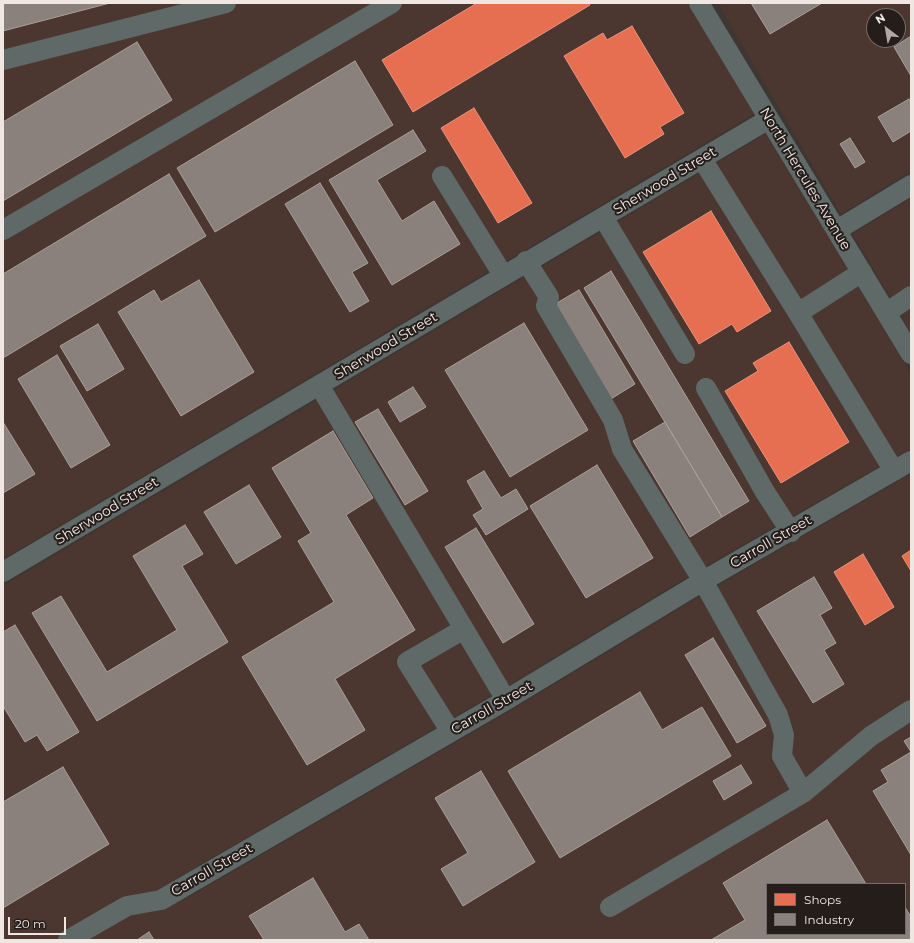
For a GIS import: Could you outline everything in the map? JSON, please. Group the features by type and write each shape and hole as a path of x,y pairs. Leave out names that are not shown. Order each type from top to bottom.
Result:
{"street":[{"path":"3,60 226,3"},
{"path":"3,230 392,3"},
{"name":"North Hercules Avenue","path":"706,5 769,119 911,354"},
{"name":"Sherwood Street","path":"3,572 526,261 769,119"},
{"path":"702,159 798,313 903,466"},
{"path":"442,176 503,275"},
{"path":"837,230 908,193"},
{"path":"603,217 685,354"},
{"path":"526,261 549,297 546,306 612,420 622,449 703,581 778,716 784,735 782,756 803,793"},
{"path":"798,313 862,272"},
{"path":"886,313 911,296"},
{"path":"319,385 506,700"},
{"path":"706,388 765,492 791,532"},
{"name":"Carroll Street","path":"68,940 126,906 161,900 186,886 506,700 703,581 791,532 903,466"},
{"path":"451,732 407,662 464,629"},
{"path":"610,907 803,793 872,736 911,710"}],"shaded area":[{"path":"3,3 687,3 754,114 3,559"},
{"path":"718,3 911,3 911,171 841,214"},
{"path":"766,134 911,374 911,448 697,571 500,690 172,881 184,900 512,710 709,591 911,474 911,940 3,940 3,586"},
{"path":"911,198 911,333 853,234"}],"building: Shops":[{"path":"477,3 589,3 590,5 413,112 382,60"},
{"path":"632,26 684,113 660,127 664,134 625,158 564,56 603,33 607,40"},
{"path":"474,108 532,203 498,223 441,128"},
{"path":"711,211 771,311 737,332 732,324 699,344 643,252"},
{"path":"789,342 849,442 781,483 725,391 758,371 753,363"},
{"path":"911,550 911,571 902,556"},
{"path":"863,554 894,607 865,625 834,572"}],"building: Industry":[{"path":"3,3 110,3 3,31"},
{"path":"751,3 822,3 770,34"},
{"path":"911,36 911,76 895,48 906,48 906,39"},
{"path":"137,42 172,100 3,201 3,122"},
{"path":"355,61 393,125 215,232 177,168"},
{"path":"909,99 911,103 911,131 893,142 878,117"},
{"path":"413,130 426,151 377,180 402,221 434,201 460,244 392,285 329,180"},
{"path":"850,138 865,162 855,168 840,144"},
{"path":"169,174 206,236 3,358 3,274"},
{"path":"320,183 368,263 352,272 369,301 350,312 285,204"},
{"path":"611,271 749,501 722,517 584,288"},
{"path":"199,280 254,372 181,416 118,312 154,290 161,302"},
{"path":"579,290 635,384 606,402 550,307"},
{"path":"524,323 588,430 510,477 445,370"},
{"path":"98,324 124,369 87,391 60,346"},
{"path":"57,355 110,445 71,468 18,379"},
{"path":"413,387 426,407 400,422 388,402"},
{"path":"378,409 428,491 405,505 355,422"},
{"path":"3,422 35,474 3,493"},
{"path":"665,422 722,517 690,537 633,441"},
{"path":"333,431 373,498 346,515 415,630 335,679 365,730 307,765 242,657 334,602 298,541 311,533 272,468"},
{"path":"597,465 653,558 586,598 530,506"},
{"path":"484,471 501,498 516,489 528,509 486,535 473,515 483,509 467,481"},
{"path":"249,485 281,537 236,564 204,512"},
{"path":"185,525 203,554 182,566 228,642 97,721 32,613 61,596 107,672 177,630 133,556"},
{"path":"476,528 534,624 503,643 445,547"},
{"path":"814,577 832,608 820,615 836,643 824,650 844,684 813,703 757,611"},
{"path":"15,625 79,732 47,751 37,735 25,742 3,706 3,632"},
{"path":"713,638 766,726 737,743 685,655"},
{"path":"640,692 662,730 702,707 731,756 560,858 508,771"},
{"path":"911,737 911,752 904,741"},
{"path":"911,752 911,855 873,791 888,782 881,770"},
{"path":"741,765 752,783 724,800 713,781"},
{"path":"63,767 109,844 3,908 3,802"},
{"path":"481,771 535,862 463,906 441,869 468,853 435,798"},
{"path":"827,820 865,883 766,883 766,935 906,935 906,909 911,917 911,940 711,940 745,920 723,883"},
{"path":"313,878 345,932 359,924 369,940 264,940 249,916"},
{"path":"149,932 154,940 137,940"}]}
